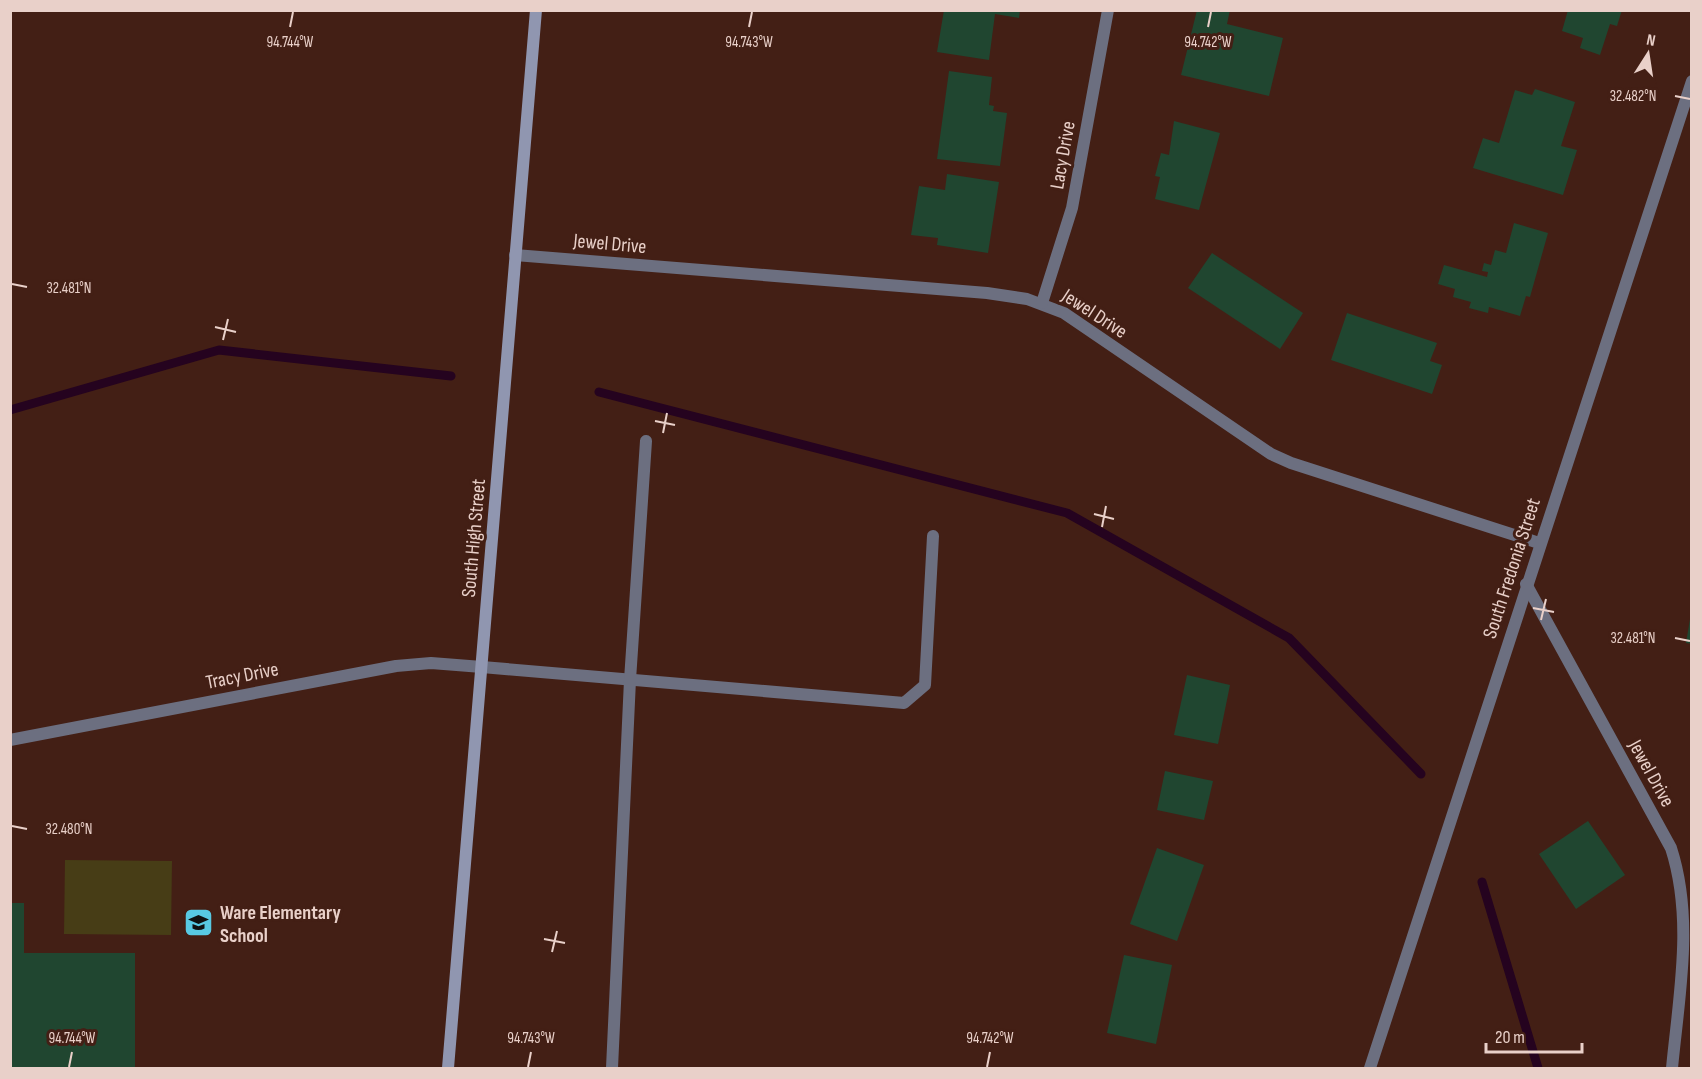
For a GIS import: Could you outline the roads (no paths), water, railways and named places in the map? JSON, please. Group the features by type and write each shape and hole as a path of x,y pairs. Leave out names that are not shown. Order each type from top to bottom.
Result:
{"main road":[{"name":"South High Street","path":"448,1068 536,10"}],"street":[{"name":"Lacy Drive","path":"1042,303 1072,208 1108,10"},
{"name":"South Fredonia Street","path":"1370,1068 1539,543 1692,81"},
{"name":"Jewel Drive","path":"515,255 993,294 1042,303 1064,313 1271,454 1302,467 1539,543"},
{"path":"612,1068 630,680 646,441"},
{"name":"Tracy Drive","path":"10,740 396,666 431,663 904,704 925,685 933,536"},
{"name":"Jewel Drive","path":"1526,584 1671,848 1680,877 1685,920 1672,1068"}],"waterway":[{"path":"10,410 219,350 451,376"},
{"path":"599,392 1067,513 1289,638 1421,774"},
{"path":"1482,882 1538,1068"}],"place":[{"name":"Ware Elementary School","path":"199,923"}]}
